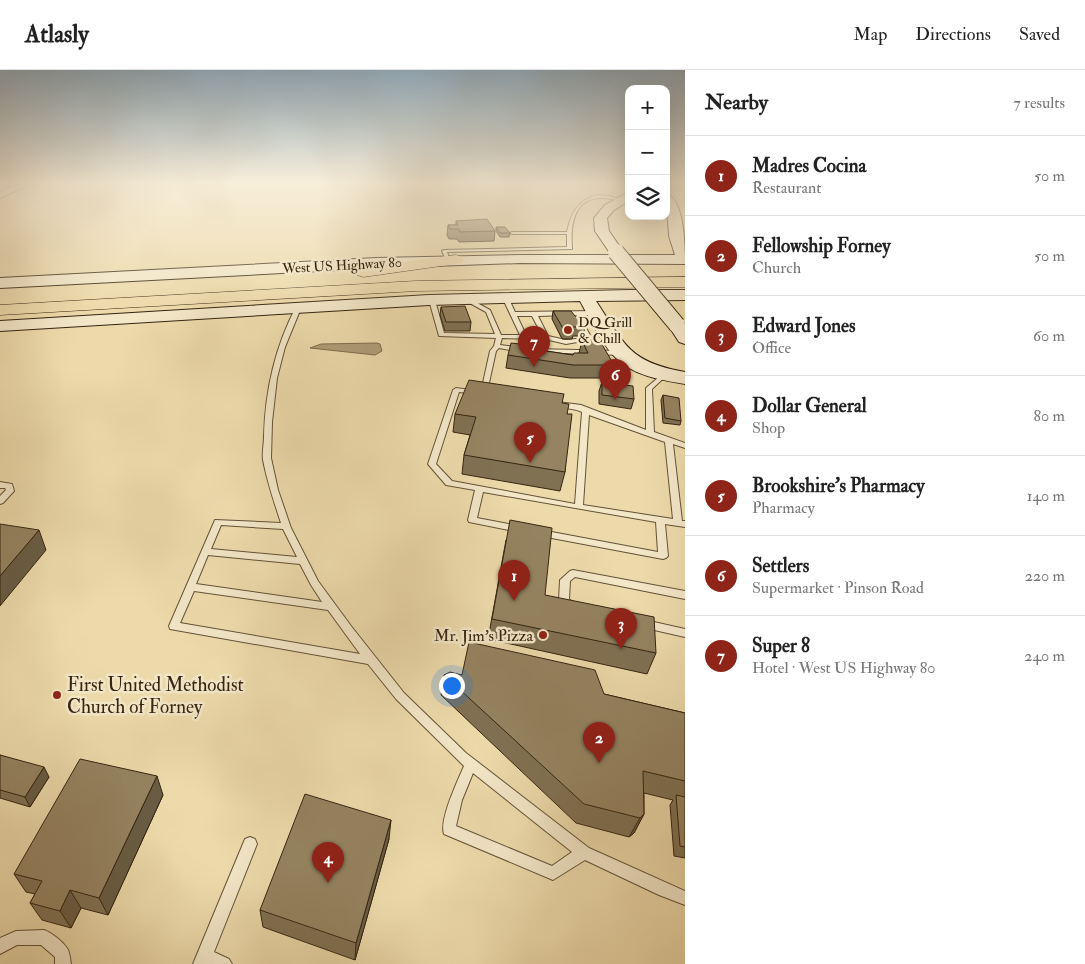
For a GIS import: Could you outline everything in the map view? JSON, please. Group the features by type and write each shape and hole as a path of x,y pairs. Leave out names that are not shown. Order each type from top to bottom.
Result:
{"highway":[{"path":"234,284 344,274 452,260"},
{"path":"0,297 435,274 685,272"},
{"path":"0,310 444,285 685,282"},
{"path":"0,315 210,297"}],"main road":[{"path":"600,226 601,232 681,332"},
{"path":"677,226 678,249 685,259"},
{"name":"West US Highway 80","path":"0,283 452,260 500,255 685,259"},
{"path":"0,326 298,308 510,306 585,296 685,295"},
{"path":"585,296 621,353 638,365 685,378"}],"lane":[{"path":"500,255 570,248 568,232 570,226"},
{"path":"512,232 568,232"},
{"path":"474,305 488,311 499,336 484,393"},
{"path":"436,306 441,336 546,337 558,341 587,339 588,337 575,313"},
{"path":"510,306 534,314 596,313"},
{"path":"510,306 524,337"},
{"path":"298,308 282,347 274,378 268,422 267,458 274,490 286,526 314,583 400,696 471,764 584,853 685,898"},
{"path":"534,314 546,337"},
{"path":"497,346 531,351 621,353"},
{"path":"650,434 649,388 665,374"},
{"path":"494,394 456,390 432,464 449,483 579,507 681,523 669,441"},
{"path":"550,402 578,407 685,446"},
{"path":"579,507 586,411"},
{"path":"0,484 9,486 10,491 0,501"},
{"path":"480,488 472,520 663,556 660,520"},
{"path":"286,526 218,522 174,626 372,660"},
{"path":"205,552 303,561"},
{"path":"579,610 564,600 565,580 573,573 685,595"},
{"path":"190,587 332,608"},
{"path":"637,622 685,633"},
{"path":"471,764 456,800 449,829 553,873 584,853"},
{"path":"224,964 204,960 250,844"},
{"path":"0,946 16,938 44,937 62,953 63,964"}],"shaded area":[{"path":"321,344 380,344 382,351 375,355 310,348"}],"building":[{"path":"448,226 491,226 495,231 460,232 459,229 450,229"},
{"path":"496,227 505,227 510,233 500,233"},
{"path":"465,306 471,322 446,322 441,307"},
{"path":"553,311 571,311 575,316 578,316 585,327 573,327 574,330 564,330"},
{"path":"582,341 600,341 614,365 573,365 508,355 511,343 537,346 539,350 573,355 574,353 588,353"},
{"path":"469,380 564,394 562,403 569,404 567,414 572,414 565,472 464,455 476,417 455,414"},
{"path":"602,382 633,386 634,399 602,395"},
{"path":"663,395 679,398 681,421 665,418"},
{"path":"510,520 552,528 545,595 654,617 656,653 492,619"},
{"path":"0,524 39,530 0,576"},
{"path":"469,642 595,670 604,694 685,713 685,781 643,771 644,814 640,818 584,804 444,675 450,672 462,675"},
{"path":"0,755 44,767 25,797 0,790"},
{"path":"80,759 157,776 99,898 70,890 60,911 30,903 42,881 14,874"},
{"path":"305,794 391,820 356,943 260,910"},
{"path":"676,795 685,797 685,847 680,846"}],"place":[{"name":"DQ Grill & Chill","path":"568,330"},
{"name":"Super 8","path":"534,367"},
{"name":"Settlers","path":"615,400"},
{"name":"Brookshire's Pharmacy","path":"530,463"},
{"name":"Madres Cocina","path":"514,601"},
{"name":"Mr. Jim's Pizza","path":"543,635"},
{"name":"Edward Jones","path":"621,649"},
{"name":"First United Methodist Church of Forney","path":"57,695"},
{"name":"Fellowship Forney","path":"599,763"},
{"name":"Dollar General","path":"328,883"}]}
